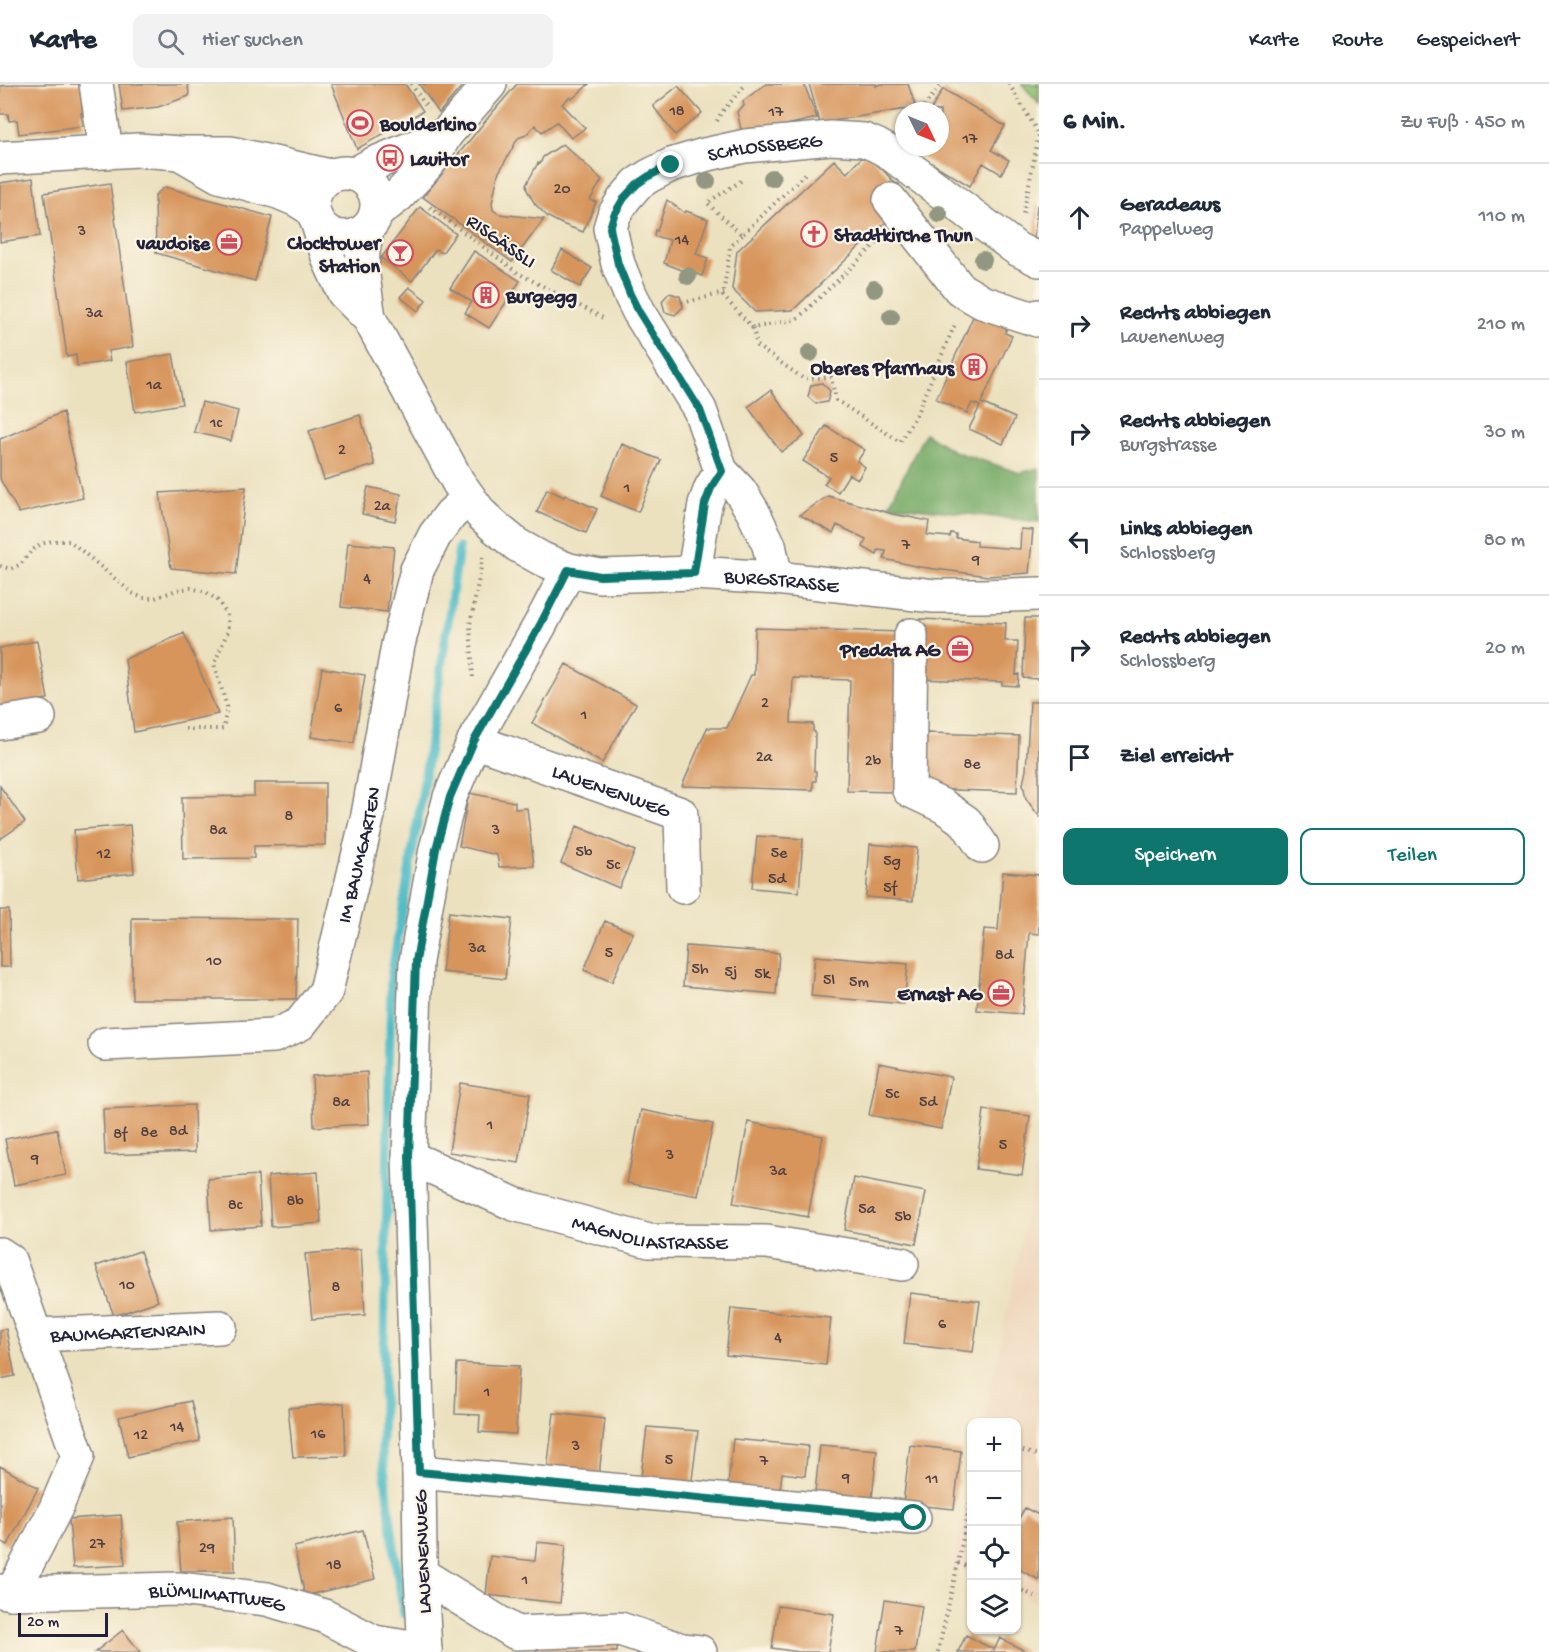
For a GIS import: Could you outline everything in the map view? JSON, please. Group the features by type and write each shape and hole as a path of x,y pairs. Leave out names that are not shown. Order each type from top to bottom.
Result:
{"street":[{"path":"96,84 106,151"},
{"path":"315,217 315,194 319,186 374,164 439,124 490,84"},
{"path":"180,153 219,176 278,192 297,200 328,233 347,238 357,236 431,160 439,124"},
{"name":"SCHLOSSBERG","path":"776,578 769,545 753,512 740,491 722,471 700,410 630,294 616,255 610,228 614,215 624,198 637,184 649,176 671,165 704,155 745,146 831,138 864,140 894,156 1028,255"},
{"path":"0,158 106,151 231,153 367,181 374,190 377,201 372,221"},
{"path":"897,209 960,289 982,302 1037,320 1039,316"},
{"name":"BURGSTRASSE","path":"315,217 329,261 344,293 369,318 448,465 469,498 495,527 517,545 542,559 568,570 600,576 694,573 776,578 934,596 1039,594"},
{"name":"BURGSTRASSE","path":"369,318 362,269 363,251 372,221"},
{"path":"694,573 705,504 711,488 722,471"},
{"name":"IM BAUMGARTEN","path":"105,1044 274,1036 300,1024 326,991 368,815 398,645 417,570 435,535 450,514 469,498"},
{"name":"LAUENENWEG","path":"425,1651 409,1157 416,961 436,849 450,797 474,741 540,625 568,570"},
{"path":"911,635 909,790 943,806 966,822 982,846"},
{"path":"0,723 39,717"},
{"name":"LAUENENWEG","path":"474,741 681,814 683,886"},
{"name":"MAGNOLIASTRASSE","path":"409,1157 514,1204 648,1241 766,1242 902,1264"},
{"name":"BAUMGARTENRAIN","path":"0,1254 9,1260 78,1456 56,1508 6,1592"},
{"name":"BAUMGARTENRAIN","path":"36,1335 220,1327"},
{"path":"419,1472 914,1518"},
{"path":"421,1574 516,1633 620,1629 682,1650 700,1652"},
{"name":"BLÜMLIMATTWEG","path":"6,1592 178,1589 267,1599 324,1616 374,1642 425,1651"}],"path":[{"path":"411,84 439,124"},
{"path":"927,102 942,84"},
{"path":"1009,84 1039,134 1028,255"},
{"path":"808,171 730,247 723,296 753,328 757,346 804,379 831,377 836,399 900,441 916,416 969,294"},
{"path":"707,203 742,235"},
{"name":"RISGÄSSLI","path":"430,207 518,273 604,318 613,326"},
{"path":"753,328 797,318 897,209"},
{"path":"682,303 724,293"},
{"path":"0,566 11,569 21,564 32,551 42,544 52,541 70,541 132,593 143,598 155,598 177,590 191,588 206,592 217,600 227,614 228,631 214,664 227,707 223,729 185,729"},
{"path":"473,678 470,625 481,561"},
{"path":"1021,1450 1039,1456"},
{"path":"938,1652 967,1518"},
{"path":"958,1563 967,1567"},
{"path":"1021,1590 1039,1598"}],"shaded area":[{"path":"1039,1153 1039,1604 1021,1595 1021,1418 985,1418"},
{"path":"967,1498 967,1571 953,1564"}],"green space":[{"path":"1022,84 1039,84 1039,104"},
{"path":"925,433 953,451 1020,473 1039,468 1039,522 889,505"}],"building":[{"path":"89,84 93,112 81,113 83,126 19,134 17,120 9,121 8,114 0,114 0,86"},
{"path":"119,84 188,84 189,96 158,107 123,111"},
{"path":"331,84 405,84 423,111 357,149"},
{"path":"419,84 464,84 439,113"},
{"path":"517,84 589,84 572,99 570,97 562,104 585,128 571,138 557,122 542,132 535,125 526,135 518,138 498,174 492,203 493,210 499,214 544,219 512,262 423,197"},
{"path":"766,84 804,84 817,118 752,133 741,129 737,112 744,106 743,101"},
{"path":"809,84 876,84 876,86 908,84 914,102 895,102 895,111 820,123"},
{"path":"678,86 702,113 675,135 653,106"},
{"path":"943,89 1005,126 991,150 1009,160 1001,174 983,163 970,186 920,156 949,156 949,102 935,102"},
{"path":"563,144 602,180 590,200 596,202 583,232 548,217 535,204 527,190 526,185 538,163 540,164 543,157"},
{"name":"Stadtkirche Thun","path":"864,155 869,155 895,183 899,184 891,217 793,310 755,312 732,289 737,251 834,160 847,173"},
{"path":"33,178 40,236 0,242 0,183"},
{"path":"110,183 133,347 108,351 110,361 77,366 76,355 67,357 44,193"},
{"path":"165,187 272,217 255,281 156,253 155,195"},
{"path":"667,200 685,213 686,211 708,219 696,254 708,258 702,276 664,263 670,240 654,236"},
{"path":"1037,206 1039,206 1039,240 1034,238"},
{"path":"420,207 456,234 442,253 436,249 412,281 381,258"},
{"path":"562,250 592,268 580,287 551,270"},
{"name":"Burgegg","path":"474,251 520,281 489,328 465,313 472,302 450,288"},
{"path":"409,287 426,300 418,311 400,297"},
{"path":"669,293 680,296 683,307 675,315 665,312 662,301"},
{"name":"Oberes Pfarrhaus","path":"977,308 1009,322 1005,333 1012,336 981,403 1015,418 1003,444 969,429 980,406 972,403 967,413 936,399"},
{"path":"173,354 182,404 135,412 127,362"},
{"path":"822,383 830,391 828,399 827,402 816,404 808,397 811,385"},
{"path":"771,390 804,436 781,452 748,407"},
{"path":"202,402 238,411 231,441 194,432"},
{"path":"63,412 83,498 19,513 0,479 0,439"},
{"path":"360,415 375,465 324,480 309,431"},
{"path":"826,426 865,450 857,461 865,467 858,479 849,474 838,492 824,484 829,477 803,461"},
{"path":"622,444 661,460 638,512 601,496"},
{"path":"246,487 236,574 171,568 160,493"},
{"path":"368,487 401,494 395,521 362,514"},
{"path":"547,489 597,509 586,533 537,512"},
{"path":"828,496 893,514 929,521 927,535 950,537 951,533 956,534 956,538 977,541 977,546 1020,549 1021,529 1033,530 1029,573 988,576 920,567 884,559 886,551 878,550 877,555 863,547 866,539 837,525 833,533 800,515"},
{"path":"348,543 394,547 387,612 341,607"},
{"path":"1025,618 1039,618 1039,679 1023,678"},
{"path":"921,619 1006,623 1005,641 1018,641 1016,675 1019,674 1018,686 1002,685 1002,682 919,679"},
{"path":"755,628 903,632 898,792 847,791 850,680 793,678 791,723 813,724 815,732 816,781 813,781 813,790 682,786 707,728 727,728 751,675 754,675"},
{"path":"184,633 218,714 134,732 125,659"},
{"path":"37,641 48,699 0,707 0,648"},
{"path":"566,664 636,704 602,763 532,723"},
{"path":"322,668 365,675 354,743 311,737"},
{"path":"1030,702 1039,702 1039,816 1026,799 1023,784"},
{"path":"927,733 1019,736 1017,792 924,789"},
{"path":"254,783 325,783 325,845 254,846 254,858 183,859 182,797 254,796"},
{"path":"0,786 25,822 0,839"},
{"path":"469,793 515,802 515,809 527,808 534,866 499,867 497,855 459,846"},
{"path":"130,825 134,873 78,879 74,830"},
{"path":"577,826 635,851 619,888 561,863"},
{"path":"757,836 803,839 799,892 752,888"},
{"path":"870,844 917,848 913,901 866,897"},
{"path":"1003,872 1039,875 1039,934 1029,933 1022,1014 977,1010 984,929 998,930"},
{"path":"0,910 9,910 10,967 0,967"},
{"path":"449,912 512,919 505,979 442,972"},
{"path":"132,918 298,919 296,999 132,999"},
{"path":"605,921 633,933 612,982 584,970"},
{"path":"686,946 779,953 776,994 683,986"},
{"path":"815,956 908,964 904,1004 811,996"},
{"path":"879,1063 951,1077 941,1129 869,1115"},
{"path":"367,1072 369,1124 314,1127 312,1076"},
{"path":"460,1083 530,1094 519,1163 449,1152"},
{"path":"194,1105 195,1152 105,1155 103,1109"},
{"path":"641,1110 713,1124 698,1196 627,1183"},
{"path":"984,1110 1030,1116 1022,1175 976,1169"},
{"path":"748,1122 823,1136 808,1217 733,1203"},
{"path":"57,1129 66,1175 14,1185 5,1139"},
{"path":"318,1172 321,1223 271,1227 268,1176"},
{"path":"258,1175 261,1226 211,1230 208,1179"},
{"path":"854,1178 926,1192 916,1244 844,1230"},
{"path":"361,1249 365,1315 312,1319 305,1254"},
{"path":"140,1251 158,1301 114,1316 96,1266"},
{"path":"910,1293 980,1301 973,1352 904,1344"},
{"path":"731,1308 831,1318 826,1365 726,1355"},
{"path":"6,1329 15,1376 0,1379 0,1330"},
{"path":"457,1363 519,1366 516,1434 479,1432 480,1415 455,1414"},
{"path":"191,1401 200,1441 128,1457 119,1417"},
{"path":"344,1403 346,1456 293,1457 288,1408"},
{"path":"554,1413 605,1419 599,1476 547,1470"},
{"path":"647,1427 698,1431 691,1488 640,1485"},
{"path":"733,1439 808,1446 805,1476 782,1473 779,1499 727,1494"},
{"path":"820,1445 877,1450 871,1508 814,1502"},
{"path":"910,1445 961,1451 954,1509 903,1504"},
{"path":"0,1466 38,1488 8,1545 0,1541"},
{"path":"1025,1508 1039,1515 1039,1580 1021,1570 1021,1515"},
{"path":"121,1515 125,1565 73,1568 69,1519"},
{"path":"233,1517 235,1571 181,1571 177,1522"},
{"path":"363,1530 375,1579 305,1596 294,1547"},
{"path":"537,1542 566,1545 560,1603 486,1595 490,1556 535,1561"},
{"path":"885,1600 922,1606 915,1652 877,1652"},
{"path":"778,1606 834,1614 828,1652 799,1652 772,1648"},
{"path":"123,1630 140,1652 95,1652"},
{"path":"966,1635 994,1650 1000,1638 1027,1652 958,1652"},
{"path":"617,1642 617,1652 536,1652 536,1647"}],"waterway":[{"path":"404,1614 382,1451 391,978 422,795 459,548"}],"place":[{"name":"Boulderkino","path":"360,123"},
{"name":"Lauitor","path":"390,158"},
{"name":"Stadtkirche Thun","path":"814,234"},
{"name":"vaudoise","path":"229,242"},
{"name":"Clocktower Station","path":"400,253"},
{"name":"Burgegg","path":"486,295"},
{"name":"Oberes Pfarrhaus","path":"974,367"},
{"name":"Predata AG","path":"960,649"},
{"name":"Ernast AG","path":"1001,993"}],"route":[{"path":"671,165 637,184 624,198 614,215 610,228 613,247 639,312 700,410 722,471 711,488 705,504 694,573 600,576 568,570 540,625 474,741 450,797 436,849 416,961 409,1157 419,1472 914,1518"}]}
